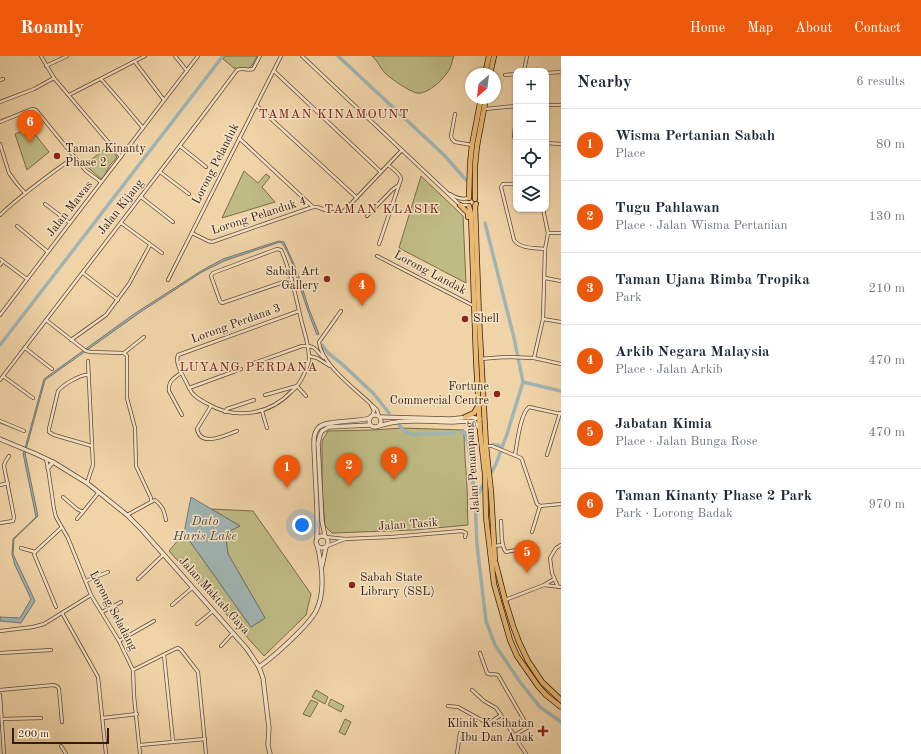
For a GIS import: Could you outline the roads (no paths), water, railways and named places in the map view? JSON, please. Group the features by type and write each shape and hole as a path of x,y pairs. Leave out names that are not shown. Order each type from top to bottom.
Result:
{"main road":[{"path":"486,68 489,56"},
{"path":"491,68 494,56"},
{"name":"Jalan Penampang","path":"472,199 481,104"},
{"name":"Jalan Penampang","path":"484,104 472,145 469,190 475,206 479,318 478,401 481,433 490,484 495,561 513,626 528,661 542,682 561,700"},
{"path":"468,205 472,207 472,199"},
{"name":"Jalan Penampang","path":"472,199 467,201 471,214 474,306 485,425 484,447 487,524 494,584 510,640 517,656 538,686 561,706"},
{"path":"460,205 468,213 469,233 472,245"},
{"path":"478,301 474,306 479,318"},
{"path":"465,417 476,412 478,401"},
{"path":"480,419 485,425"},
{"path":"500,607 505,600"},
{"path":"538,686 542,682"}],"street":[{"path":"41,56 54,78 121,157"},
{"path":"46,66 67,56"},
{"path":"69,95 145,56"},
{"path":"175,56 187,70"},
{"name":"Jalan Mawas","path":"0,315 198,56"},
{"name":"Jalan Kijang","path":"0,380 237,70 241,68 248,70 253,69 260,56"},
{"name":"Lorong Pelanduk","path":"168,280 281,56"},
{"path":"302,56 460,205 468,205"},
{"path":"525,68 527,56"},
{"path":"135,62 164,100"},
{"path":"274,71 381,172"},
{"path":"549,73 561,72"},
{"path":"505,75 513,74"},
{"path":"0,102 27,92 54,78"},
{"path":"101,79 143,128"},
{"path":"256,105 357,198"},
{"path":"549,105 561,105"},
{"path":"481,110 513,106"},
{"path":"0,122 34,109 86,171 101,182"},
{"path":"455,114 451,138 455,142 472,145"},
{"path":"239,138 313,207"},
{"path":"549,143 561,144"},
{"path":"0,144 9,174 25,194"},
{"path":"180,146 206,167"},
{"name":"Lorong Pelanduk 4","path":"192,233 212,242 313,207 331,212 343,212 402,150"},
{"path":"0,215 49,175 74,157"},
{"path":"379,244 401,179 400,176 388,165"},
{"path":"160,172 189,194"},
{"path":"513,184 503,184 501,187 501,192 514,240 520,245 546,249"},
{"path":"367,216 392,190 399,185"},
{"path":"443,189 456,197 472,199"},
{"path":"141,197 173,222"},
{"path":"45,204 70,223"},
{"path":"534,358 543,319 548,233 544,212"},
{"path":"121,223 162,253"},
{"path":"17,226 48,252"},
{"path":"548,233 561,233"},
{"path":"72,340 106,315 129,284 150,244"},
{"path":"182,415 168,388 171,380 181,373 192,393 200,400 225,412 241,414 262,411 274,405 282,400 297,386 309,358 308,346 292,279 281,250 277,249 213,273 211,276 221,302 292,279"},
{"name":"Lorong Landak","path":"377,256 474,306"},
{"path":"0,265 1,260 27,279"},
{"path":"83,273 118,300"},
{"path":"545,278 561,281"},
{"name":"Lorong Perdana 3","path":"181,373 176,360 176,357 179,355 299,311"},
{"path":"330,366 321,351 319,342 341,311"},
{"path":"543,319 561,322"},
{"path":"46,320 86,351 124,353 144,336"},
{"path":"254,363 302,346 313,347 326,359"},
{"path":"25,348 52,369"},
{"path":"124,353 127,356 127,398 135,428 136,466 150,495 151,502"},
{"path":"479,359 512,357 534,358 561,364"},
{"path":"309,358 317,358 330,366 377,410 382,423 380,426"},
{"path":"87,483 93,465 88,361"},
{"path":"189,388 241,369"},
{"path":"88,375 83,375 61,387 58,391 49,432 54,436 92,446"},
{"path":"3,376 33,398"},
{"path":"265,395 297,386"},
{"path":"297,386 306,396"},
{"path":"225,412 227,409 254,400"},
{"path":"369,403 374,411 369,422 370,425"},
{"path":"211,406 197,429 198,434 203,438 210,440 237,431"},
{"path":"515,455 523,417 529,408 561,414 547,455"},
{"path":"262,411 267,428"},
{"path":"259,668 276,655 306,625 315,612 321,597 322,583 317,544 314,449 314,439 320,426 326,424 358,421 375,415 380,417 450,419 473,417 480,419"},
{"path":"321,567 328,541 322,521 318,443 320,435 324,429 329,427 370,425 376,428 392,423 402,422 475,421 475,418 473,417"},
{"path":"0,421 24,431"},
{"path":"469,421 475,422 481,433"},
{"name":"Jalan Maktab Gaya","path":"0,439 53,462 87,483 127,515 247,649 259,668 264,683 269,728 268,745 270,754"},
{"path":"484,447 492,446 521,458 536,502 540,506"},
{"path":"0,523 13,521 14,517 4,466 9,456"},
{"name":"Lorong Seladang","path":"46,458 56,517 68,538 91,595 119,641 133,670 140,754"},
{"path":"48,468 53,462"},
{"path":"0,485 8,484"},
{"path":"77,519 99,492"},
{"path":"63,497 83,512"},
{"path":"127,515 155,500 161,505 166,520"},
{"path":"540,506 561,504"},
{"path":"532,532 540,506"},
{"path":"501,521 505,551 516,550"},
{"path":"35,552 61,528"},
{"name":"Jalan Tasik","path":"326,536 346,539 462,531 466,533 466,537"},
{"path":"317,539 320,536 326,536"},
{"name":"Jalan Tasik","path":"326,546 346,539"},
{"path":"317,544 320,547 326,546"},
{"path":"494,546 503,544"},
{"path":"559,587 552,573 550,558 556,548 561,545"},
{"path":"21,548 35,552"},
{"path":"35,552 34,554 56,607"},
{"path":"138,579 163,555"},
{"path":"86,581 108,572"},
{"path":"505,600 544,585 554,579"},
{"path":"544,585 559,587"},
{"path":"172,605 192,588"},
{"path":"0,631 33,627 44,624 91,595"},
{"path":"102,612 121,602"},
{"path":"197,624 213,611"},
{"path":"62,613 98,677 106,754"},
{"path":"119,641 154,621"},
{"path":"221,646 233,633"},
{"path":"133,670 175,649 178,648 181,650 198,672 206,754"},
{"path":"0,654 51,650"},
{"path":"480,653 487,673 498,675 528,727 515,736"},
{"path":"164,655 173,742"},
{"path":"0,690 56,686 59,689 62,722"},
{"path":"472,690 484,701 496,708 526,754"},
{"path":"0,695 4,754"},
{"path":"448,706 458,707 487,723 501,715"},
{"path":"103,718 136,714"},
{"path":"2,719 41,718"},
{"path":"456,754 460,733"},
{"path":"140,745 205,739"},
{"path":"61,746 66,754"}],"water":[{"path":"279,241 284,242 297,271 319,334 317,335 291,259 280,242 224,261 202,272 142,311 45,380 25,453 38,516 14,539 13,554 35,601 21,623 0,621 0,617 20,618 31,599 14,563 12,555 13,539 36,517 23,453 44,379 134,314 201,271 223,259"},
{"name":"Dato Haris Lake","path":"191,497 240,526 225,533 228,554 265,618 251,627 184,533"}],"waterway":[{"path":"0,345 223,56"},
{"path":"338,56 444,155 466,180"},
{"path":"485,223 514,338 523,382 507,434 496,464 490,475"},
{"path":"322,345 328,353 373,393 389,413"},
{"path":"523,382 561,391"},
{"path":"397,422 409,434 421,434"},
{"path":"461,432 466,434 469,450"},
{"path":"424,434 455,433"},
{"path":"475,499 469,450 474,446 483,445"},
{"path":"492,445 502,447"},
{"path":"485,482 475,499 477,545 486,621 495,645 520,682 540,707 561,722"}],"place":[{"name":"Taman Kinanty Phase 2 Park","path":"30,143"},
{"name":"Taman Kinanty Phase 2","path":"57,156"},
{"name":"Sabah Art Gallery","path":"327,279"},
{"name":"Arkib Negara Malaysia","path":"362,306"},
{"name":"Shell","path":"465,319"},
{"name":"Fortune Commercial Centre","path":"497,394"},
{"name":"Taman Ujana Rimba Tropika","path":"394,480"},
{"name":"Tugu Pahlawan","path":"349,486"},
{"name":"Wisma Pertanian Sabah","path":"287,488"},
{"name":"Jabatan Kimia","path":"527,573"},
{"name":"Sabah State Library (SSL)","path":"352,585"},
{"name":"Klinik Kesihatan Ibu Dan Anak","path":"543,731"}],"district":[{"name":"TAMAN KINAMOUNT","path":"334,114"},
{"name":"TAMAN KLASIK","path":"382,209"},
{"name":"LUYANG PERDANA","path":"249,367"}]}
